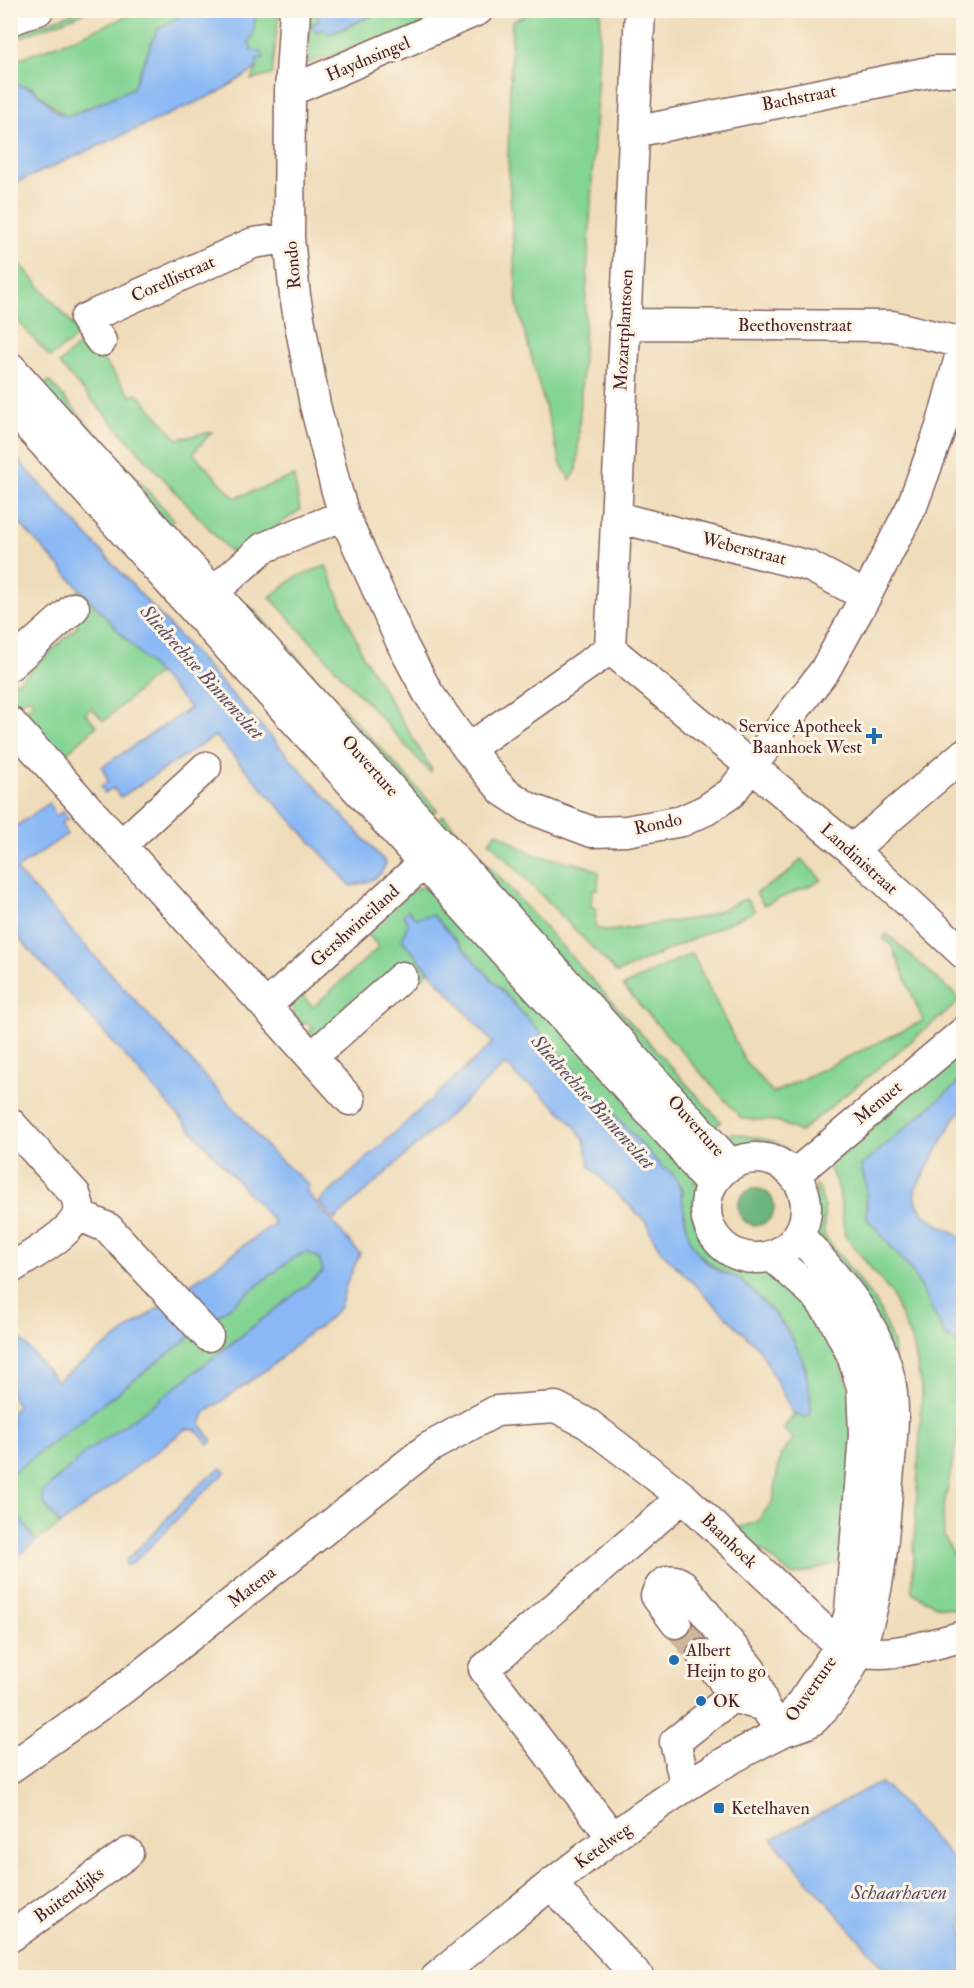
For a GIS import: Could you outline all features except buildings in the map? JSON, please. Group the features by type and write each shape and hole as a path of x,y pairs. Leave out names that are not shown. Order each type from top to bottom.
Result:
{"street":[{"path":"10,20 38,10"},
{"name":"Rondo","path":"295,10 290,91 289,238 295,296 315,405 344,515 403,646 428,693 468,749 503,791 529,808 592,832 626,831 682,821 706,810 731,793 825,670 866,596 912,506 941,427 963,342"},
{"name":"Haydnsingel","path":"290,91 478,10"},
{"name":"Mozartplantsoen","path":"610,649 640,10"},
{"name":"Bachstraat","path":"634,132 934,71 963,70"},
{"name":"Corellistraat","path":"100,341 85,319 254,243 289,238"},
{"name":"Beethovenstraat","path":"624,324 892,326 963,342"},
{"name":"Ouverture","path":"11,369 204,600 721,1175"},
{"name":"Ouverture","path":"10,406 204,600"},
{"path":"204,600 262,548 344,515"},
{"name":"Weberstraat","path":"616,517 809,566 866,596"},
{"path":"10,665 74,608"},
{"path":"468,749 610,649 752,767"},
{"path":"10,722 267,1005 350,1100"},
{"path":"852,850 963,754"},
{"path":"121,845 206,767"},
{"name":"Landinistraat","path":"752,767 852,850 963,954"},
{"name":"Gershwineiland","path":"267,1005 433,854"},
{"path":"312,1057 402,977"},
{"name":"Menuet","path":"794,1175 963,1032"},
{"path":"10,1123 75,1194 78,1215 67,1230 10,1269"},
{"path":"743,1159 767,1160 779,1164 794,1175 801,1187 806,1210 799,1235 786,1249 772,1256 758,1259 743,1257 718,1242 710,1229 706,1215 706,1200 721,1175 743,1159"},
{"path":"78,1215 108,1228 208,1336"},
{"name":"Ouverture","path":"782,1732 850,1650 875,1604 880,1576 892,1433 890,1377 879,1346 861,1309 799,1235"},
{"name":"Ouverture","path":"772,1256 817,1296 833,1318 852,1355 862,1387 864,1435 859,1524 850,1612 850,1650"},
{"name":"Baanhoek","path":"496,1411 556,1407 588,1424 683,1497 850,1650"},
{"name":"Matena","path":"10,1768 124,1688 428,1448 496,1411"},
{"path":"613,1838 484,1669 683,1497"},
{"path":"676,1623 656,1596 662,1584 668,1580 676,1580 683,1585 750,1670 764,1706 782,1732"},
{"path":"850,1650 897,1653 963,1636"},
{"path":"702,1655 722,1677 732,1697 764,1706"},
{"path":"686,1786 675,1742 732,1697"},
{"name":"Ketelweg","path":"436,1977 551,1884 686,1786 782,1732"},
{"name":"Buitendijks","path":"10,1937 128,1853"},
{"path":"551,1884 639,1977"}],"green space":[{"path":"81,10 89,11 11,41 11,36"},
{"path":"537,10 601,11 577,470 570,480 561,464 517,305 508,159 512,21"},
{"path":"139,11 188,11 157,30 133,88 129,91 66,117 31,87 11,86 10,62 71,40"},
{"path":"256,11 279,11 272,75 251,80 257,68 257,59 263,58 252,52 249,41 253,34"},
{"path":"311,11 316,11 319,21 313,24 316,33 323,29 337,32 382,11 453,11 398,35 307,63"},
{"path":"10,252 81,334 50,357 11,313"},
{"path":"86,338 131,396 138,394 177,439 212,432 193,453 235,498 294,476 300,510 234,556 59,364"},
{"path":"49,381 174,520 164,529 38,391"},
{"path":"326,566 363,656 432,770 430,772 270,597 296,577"},
{"path":"80,589 158,673 104,721 92,708 85,713 97,726 61,758 21,714 34,702 28,697 14,709 11,705 10,677 17,683 78,626 72,619 68,599"},
{"path":"254,610 437,810 427,818 245,618"},
{"path":"443,815 721,1122 711,1130 432,825"},
{"path":"497,832 534,854 586,866 599,872 598,889 592,890 591,907 596,908 595,928 609,931 704,917 746,899 755,911 617,973 489,841"},
{"path":"801,859 822,880 764,905 756,893 787,874"},
{"path":"429,885 690,1166 700,1194 702,1225 715,1247 725,1256 740,1262 769,1267 821,1315 853,1397 847,1564 834,1564 792,1576 737,1528 757,1522 773,1501 780,1456 794,1439 783,1429 794,1415 805,1417 811,1414 806,1368 790,1334 777,1316 739,1279 718,1270 696,1251 685,1229 681,1207 683,1190 668,1169 664,1169 433,915 413,922 407,929 403,940 429,971 416,983 404,970 317,1041 308,1033 313,1028 307,1022 301,1025 298,1021 293,1005 300,993 313,1007 379,947 366,932 412,890"},
{"path":"887,934 961,1000 800,1132 777,1121 742,1119 623,986 692,953 745,1061 773,1093 923,1021 892,946 883,938"},
{"path":"963,1047 963,1079 861,1167 866,1185 867,1218 912,1271 946,1336 963,1348 963,1408 943,1512 944,1536 955,1557 963,1563 963,1609 949,1609 912,1592 922,1392 914,1347 891,1293 845,1236 839,1190 828,1163"},
{"path":"732,1133 772,1141 789,1151 773,1153 755,1151 723,1141"},
{"path":"816,1185 819,1187 824,1207 824,1235 877,1304 893,1343 897,1425 813,1229"},
{"path":"756,1189 769,1194 774,1207 769,1220 756,1225 743,1220 738,1207 743,1194"},
{"path":"304,1253 317,1258 323,1272 154,1404 85,1453 43,1492 43,1502 60,1525 36,1541 20,1519 11,1517 11,1474 231,1303 292,1259"}],"water":[{"path":"316,10 382,11 329,34 323,29 316,33 312,24 319,21"},
{"path":"188,11 256,11 253,34 249,41 252,51 260,51 264,58 257,59 257,68 219,92 11,185 11,86 22,85 30,88 56,111 71,116 133,88 157,30"},
{"name":"Sliedrechtse Binnenvliet","path":"11,452 386,863 377,877 351,886 215,736 121,797 113,788 105,793 101,786 108,781 102,767 190,708 11,514"},
{"path":"49,803 56,816 63,811 68,819 61,823 67,834 16,870 241,1116 269,1150 309,1185 306,1191 360,1254 347,1282 340,1307 319,1328 310,1332 274,1364 205,1413 201,1425 213,1441 209,1444 195,1429 186,1429 60,1525 43,1502 42,1493 85,1453 154,1404 323,1272 319,1259 312,1254 304,1253 292,1259 11,1474 11,1412 18,1406 11,1397 10,1327 57,1381 275,1223 11,929 11,830"},
{"name":"Sliedrechtse Binnenvliet","path":"408,910 415,918 433,915 664,1169 668,1169 679,1187 686,1227 697,1252 716,1269 736,1277 756,1294 792,1338 806,1372 811,1414 805,1417 794,1415 760,1350 662,1252 650,1233 648,1224 590,1167 584,1139 568,1118 531,1085 523,1083 506,1064 334,1220 319,1202 493,1043 402,940 408,923 403,915"},
{"path":"963,1079 963,1110 956,1116 915,1190 916,1200 924,1214 963,1238 963,1348 946,1336 912,1271 867,1218 866,1185 861,1166"},
{"path":"221,1468 225,1471 223,1475 142,1554 130,1565 126,1565 126,1560 184,1500"},
{"path":"11,1516 20,1519 36,1541 11,1562"},
{"name":"Schaarhaven","path":"881,1784 888,1788 963,1871 963,1977 892,1977 772,1839 872,1786"}],"tunnel":[{"path":"676,1623 702,1655"}],"place":[{"name":"Service Apotheek Baanhoek West","path":"874,736"},
{"name":"Albert Heijn to go","path":"674,1660"},
{"name":"OK","path":"701,1701"},
{"name":"Ketelhaven","path":"719,1808"}]}
